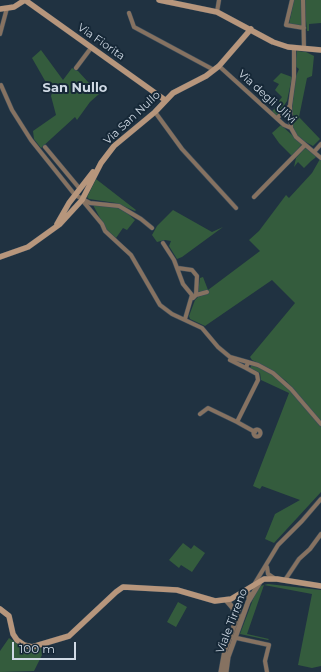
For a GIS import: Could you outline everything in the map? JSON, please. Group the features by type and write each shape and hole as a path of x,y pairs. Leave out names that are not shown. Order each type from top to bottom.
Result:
{"main road":[{"path":"0,9 7,8 25,0"},
{"name":"Via Fiorita","path":"25,0 166,100"},
{"path":"158,0 217,12 273,42 294,49 321,50"},
{"name":"Via San Nullo","path":"0,257 28,247 53,229 82,200 87,184 114,146 181,88 219,66 251,29"},
{"path":"53,229 80,189 87,184"},
{"path":"0,609 8,616 13,634 17,640 24,645 32,647 69,636 123,587 177,590 208,600 226,600 245,591 252,585 262,580 285,580 321,586"}],"street":[{"path":"217,12 218,0"},
{"path":"292,0 286,25 304,28"},
{"path":"303,0 304,50"},
{"path":"0,34 7,8"},
{"path":"0,9 0,15"},
{"path":"129,13 134,27 214,70"},
{"path":"0,23 1,28"},
{"path":"76,68 91,48"},
{"path":"291,128 290,106 294,77 294,49"},
{"name":"Via degli Ulivi","path":"219,66 277,118 291,128 293,133 321,158"},
{"path":"1,85 12,110 32,140 75,196 90,203 119,206 141,219 152,228"},
{"path":"277,118 290,106"},
{"path":"155,112 182,149 236,208"},
{"path":"254,197 305,144"},
{"path":"314,152 321,144"},
{"path":"45,147 80,189"},
{"path":"82,200 102,224 105,231 131,255 157,302 172,314 205,330 224,356 257,374 258,380 237,422"},
{"path":"163,243 178,268 183,284 194,296"},
{"path":"178,268 192,270 198,278 194,296 185,319"},
{"path":"194,296 207,292"},
{"path":"218,346 230,357 263,367 285,382 321,424"},
{"path":"246,368 248,362"},
{"path":"200,414 208,408 254,432"},
{"path":"252,585 267,565 278,545 321,499"},
{"path":"285,580 299,558 310,549 321,534"},
{"path":"267,565 267,572 275,579"},
{"name":"Viale Tirreno","path":"221,672 223,657 248,602 262,580"},
{"path":"245,591 250,595 248,602"},
{"name":"Viale Tirreno","path":"226,672 234,625 238,615 238,602 245,591"},
{"path":"226,600 233,608 234,625"},
{"path":"232,637 269,645 265,661 267,672"}],"green space":[{"path":"294,0 301,0 302,26 289,24"},
{"path":"304,0 321,0 321,23 309,24 309,31 307,31"},
{"path":"41,50 63,80 72,68 78,71 99,94 90,102 77,120 75,117 41,148 34,139 33,131 56,115 51,96 52,93 32,58"},
{"path":"297,51 306,52 314,56 312,76 307,78 299,117 320,139 313,146 296,134 293,127 292,109 296,76 299,69 295,66"},
{"path":"281,73 292,77 287,101 277,116 272,111 280,104 279,101 282,97 275,90 279,84 273,81"},
{"path":"281,125 302,144 292,156 279,143 272,133"},
{"path":"305,148 317,156 304,168 298,162 294,167 296,158"},
{"path":"321,159 321,421 286,381 270,369 252,360 250,357 295,303 272,280 205,326 190,319 189,316 195,300 198,297 209,293 208,290 260,251 249,240 259,231 286,195 289,198 312,173"},
{"path":"96,179 136,210 135,211 116,203 89,199 87,197"},
{"path":"93,205 116,207 127,213 135,220 127,230 123,228 116,238 106,229"},
{"path":"173,210 212,232 223,227 182,257 177,259 169,246 171,241 165,240 157,242 152,235 157,226"},
{"path":"203,277 208,290 198,292 200,278"},
{"path":"252,364 267,371 284,384 321,426 321,492 274,543 265,539 275,514 300,500 262,486 260,489 253,486 289,393 261,380 260,373 250,368"},
{"path":"183,543 191,549 194,545 205,553 192,572 181,565 179,568 169,560"},
{"path":"268,584 321,590 321,666 312,668 298,665 312,594 264,585"},
{"path":"264,585 247,634 269,639 268,640 240,634 255,594 260,586"},
{"path":"178,602 187,607 176,627 167,622"},
{"path":"9,638 27,650 41,648 42,655 34,671 0,672 0,651"}],"district":[{"name":"San Nullo","path":"75,88"}]}
